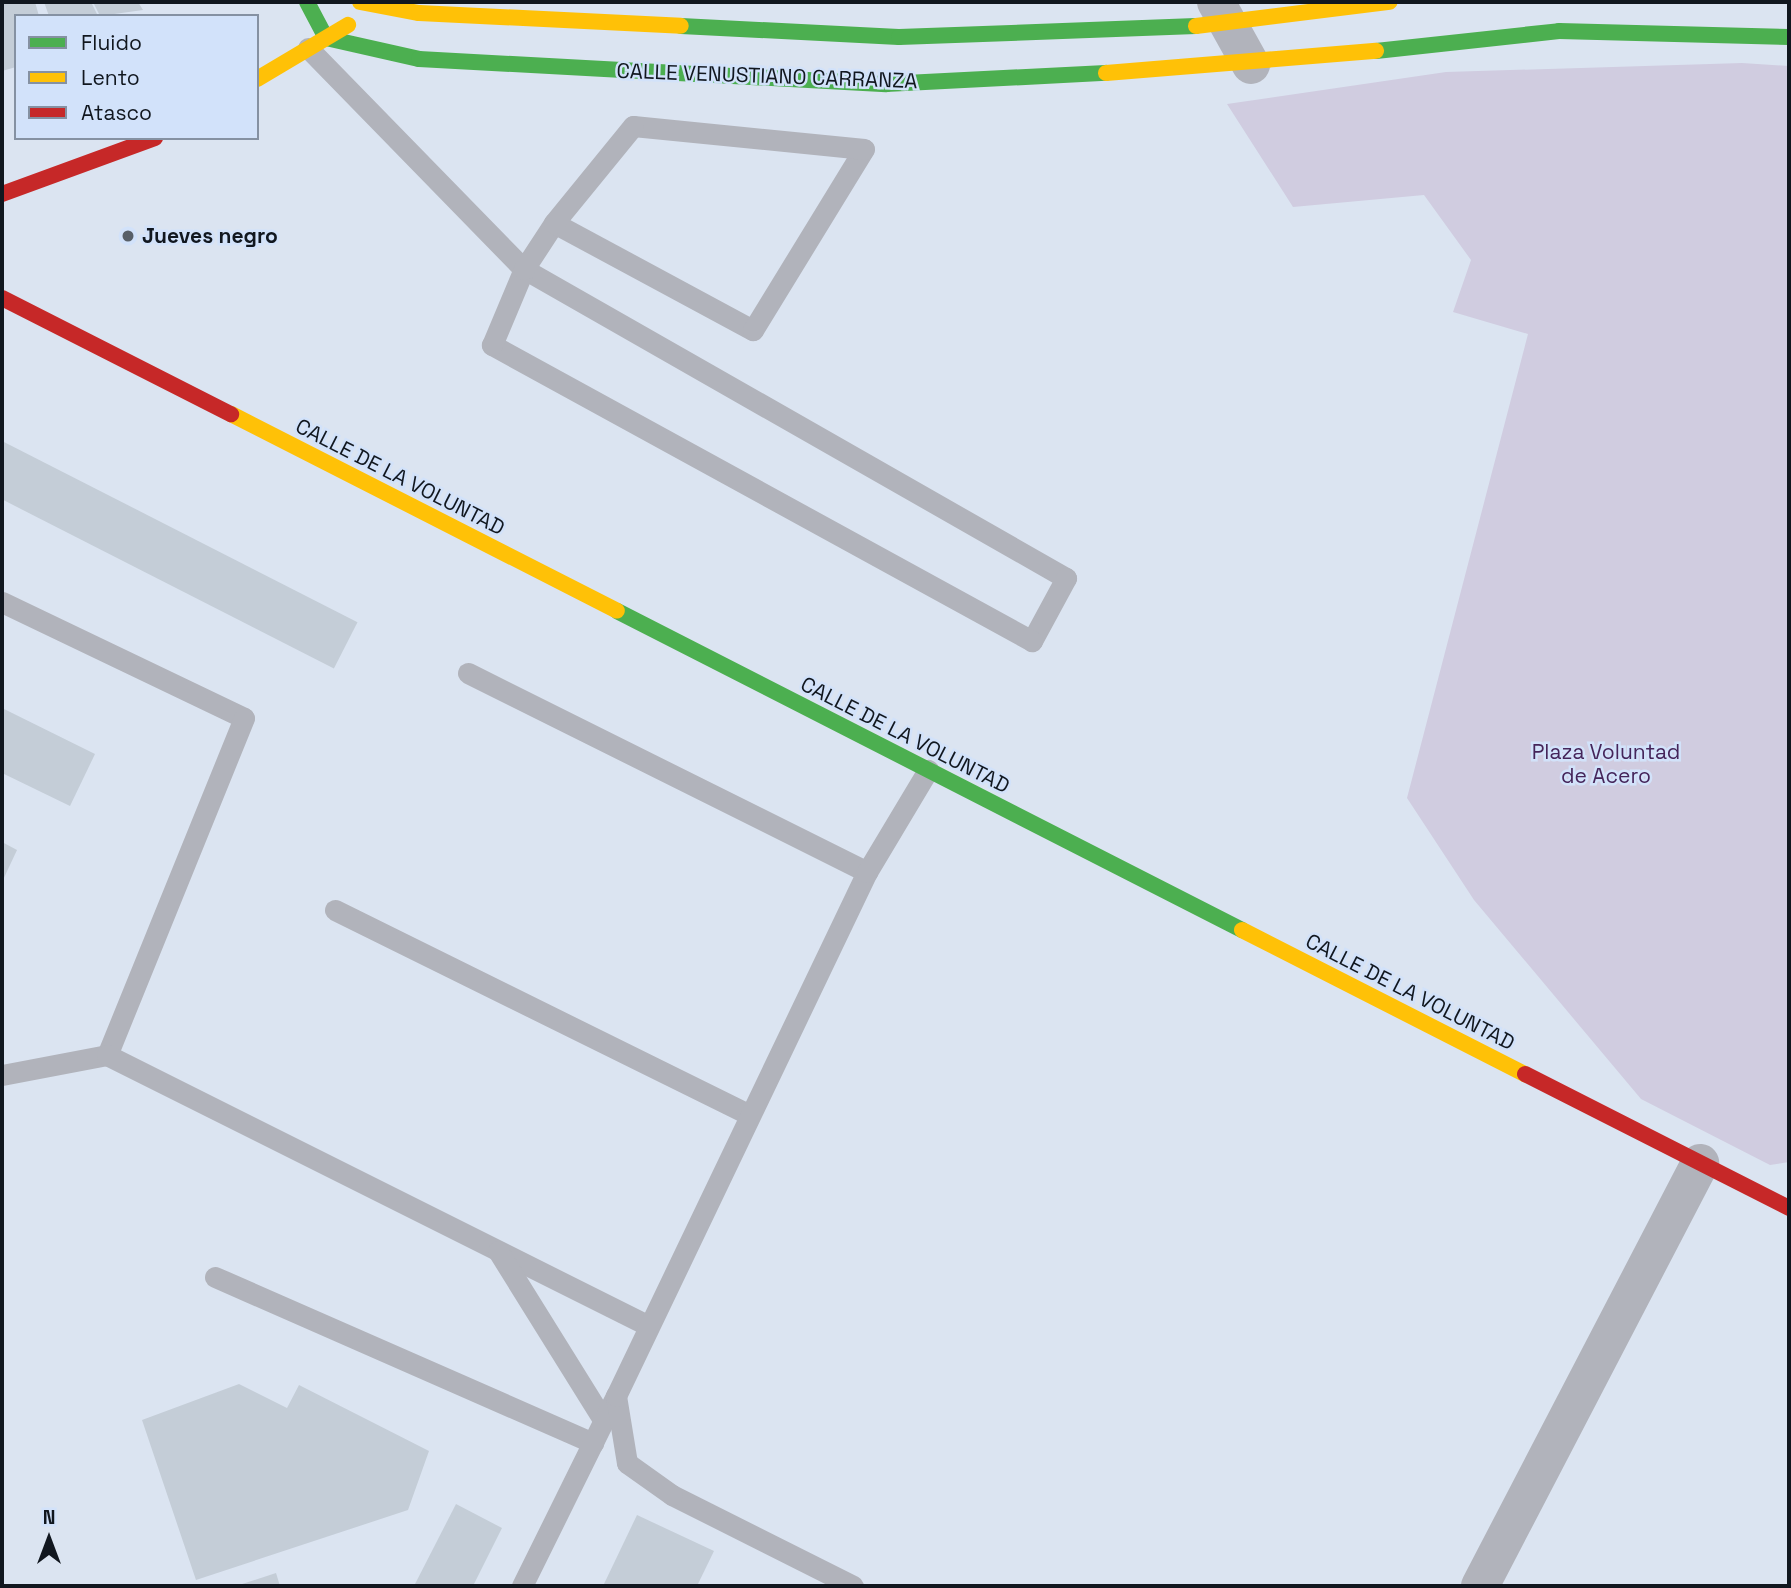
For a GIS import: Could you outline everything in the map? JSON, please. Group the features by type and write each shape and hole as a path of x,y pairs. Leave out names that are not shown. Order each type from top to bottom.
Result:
{"main road":[{"path":"307,2 317,43"},
{"name":"CALLE VENUSTIANO CARRANZA","path":"360,2 899,37 1390,2"},
{"path":"259,78 385,5"},
{"name":"CALLE VENUSTIANO CARRANZA","path":"317,43 419,59 886,84 1251,65 1559,30 1789,37"},
{"path":"2,194 150,140"},
{"name":"CALLE DE LA VOLUNTAD","path":"2,298 1789,1208"}],"street":[{"path":"1225,13 1251,65"},
{"path":"1480,1586 1700,1163"}],"lane":[{"path":"317,43 524,268 1066,578 1032,641 492,345 524,268 554,223 633,126 864,149 753,330 554,223"},
{"path":"2,602 244,718 107,1055"},
{"path":"468,673 867,872"},
{"path":"522,1586 867,872 928,771"},
{"path":"335,910 748,1115"},
{"path":"2,1075 107,1055 647,1325"},
{"path":"496,1250 604,1421"},
{"path":"215,1277 593,1443"},
{"path":"616,1396 627,1463 672,1495 853,1586"}],"green space":[{"name":"Plaza Voluntad de Acero","path":"1742,63 1789,66 1789,1162 1770,1165 1641,1099 1474,900 1407,798 1528,334 1453,312 1471,260 1424,195 1293,207 1227,104 1446,72"}],"building":[{"path":"2,2 35,2 38,14 14,14 14,68 2,71"},
{"path":"44,2 91,2 97,14 48,14"},
{"path":"93,2 138,2 143,10 114,14 99,14"},
{"path":"2,441 358,622 334,668 2,499"},
{"path":"2,708 95,754 70,806 2,773"},
{"path":"2,842 17,850 2,882"},
{"path":"239,1384 287,1408 299,1385 429,1451 408,1510 196,1580 142,1420"},
{"path":"456,1504 502,1528 473,1586 414,1586"},
{"path":"637,1515 714,1551 697,1586 603,1586"},
{"path":"276,1573 280,1586 236,1586"}],"traffic: fast":[{"path":"307,2 326,38"},
{"path":"681,26 899,37 1196,26"},
{"path":"1376,51 1559,31 1789,37"},
{"path":"326,38 419,59 886,84 1106,73"},
{"path":"617,611 1242,930"}],"traffic: slow":[{"path":"360,2 419,13 681,26"},
{"path":"1196,26 1390,2"},
{"path":"259,78 348,25"},
{"path":"1106,73 1376,51"},
{"path":"231,414 617,611"},
{"path":"1242,930 1525,1074"}],"traffic: jam":[{"path":"2,194 150,140"},
{"path":"2,298 231,414"},
{"path":"1525,1074 1789,1208"}],"place":[{"name":"Jueves negro","path":"128,236"}]}
